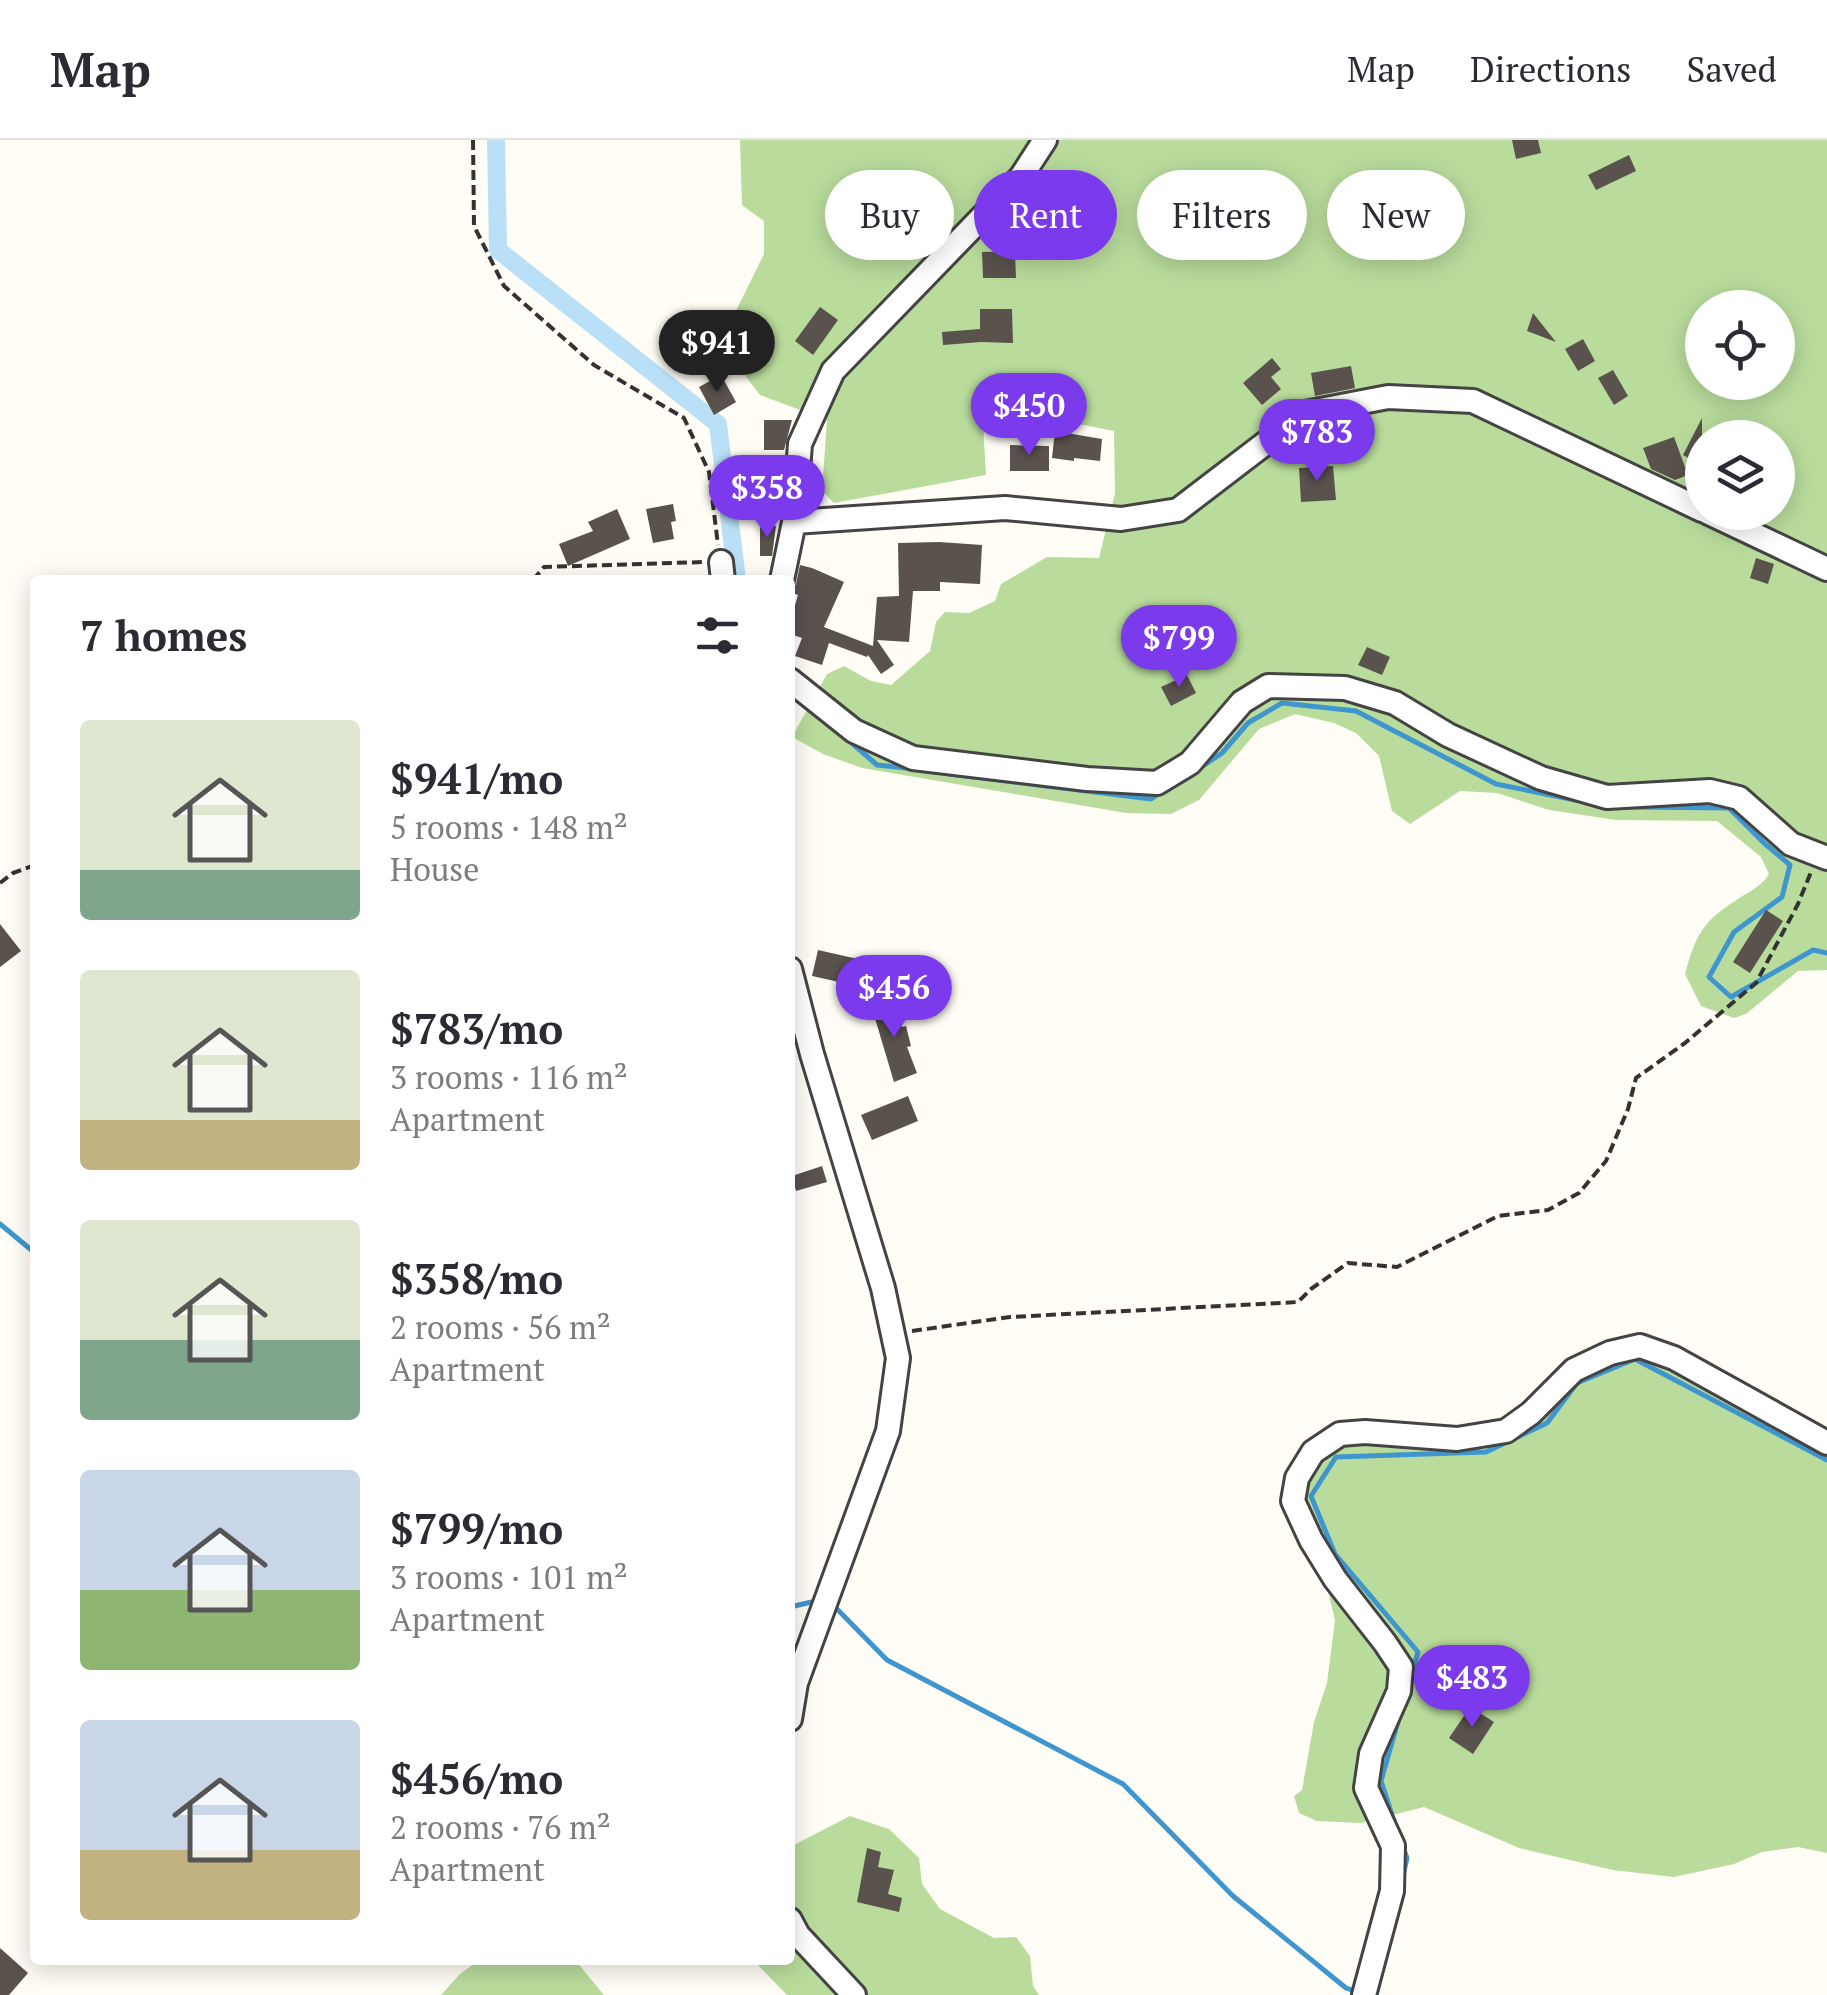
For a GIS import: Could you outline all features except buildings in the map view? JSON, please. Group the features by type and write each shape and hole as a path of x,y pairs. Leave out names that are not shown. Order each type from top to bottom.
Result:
{"street":[{"path":"783,575 794,522 800,444 833,371 1021,177 1045,140"},
{"path":"794,522 1005,508 1121,519 1178,510 1305,413 1388,397 1473,401 1685,502"},
{"path":"1745,530 1827,569"},
{"path":"795,684 854,731 913,758 1069,778 1157,783 1190,763 1242,702 1268,686 1346,688 1394,703 1448,735 1541,778 1607,797 1710,790 1738,798 1791,844 1823,856"},
{"path":"795,988 884,1288 898,1358 888,1431 795,1689"},
{"path":"1364,1995 1392,1891 1394,1846 1366,1788 1371,1754 1398,1691 1401,1667 1336,1579 1293,1501 1297,1478 1313,1452 1340,1434 1365,1432 1458,1440 1506,1431 1531,1413 1574,1370 1610,1353 1640,1346 1674,1358 1827,1444"},
{"path":"795,1929 854,1995"}],"path":[{"path":"473,140 474,226 504,286 594,365 684,418 708,472 722,571 544,567 537,575"},
{"path":"893,1334 1010,1318 1298,1302 1348,1263 1397,1267 1498,1216 1548,1210 1578,1192 1606,1161 1628,1109 1636,1078 1756,983 1823,856"},
{"path":"0,883 13,872 30,867"}],"green space":[{"path":"740,140 1827,140 1827,970 1798,971 1746,1014 1734,1018 1701,1006 1685,974 1697,938 1716,914 1769,874 1761,857 1717,821 1616,820 1549,810 1497,793 1460,791 1410,824 1392,811 1379,756 1356,733 1334,723 1295,714 1259,729 1199,800 1171,814 1126,813 862,768 795,739 795,732 827,674 844,666 871,681 891,685 930,651 936,622 945,612 969,613 995,601 1001,584 1047,557 1099,558 1115,493 1114,431 1007,410 983,423 986,475 834,503 822,491 827,420 760,395 720,343 764,254 764,221 742,205"},
{"path":"1627,1355 1665,1362 1827,1455 1827,1853 1798,1847 1762,1852 1734,1864 1674,1877 1613,1870 1519,1848 1424,1807 1361,1823 1317,1821 1299,1813 1294,1796 1302,1790 1314,1722 1327,1683 1335,1620 1304,1493 1308,1475 1319,1458 1348,1440 1504,1438 1607,1360"},
{"path":"850,1816 889,1829 919,1858 922,1884 940,1909 994,1938 1016,1937 1030,1956 1033,1986 1039,1995 787,1995 758,1965 795,1965 795,1844"},
{"path":"472,1965 579,1965 604,1995 441,1995"}],"waterway":[{"path":"496,140 498,250 718,424 736,575"},
{"path":"1200,768 1222,753 1248,723 1282,703 1356,711 1496,784 1585,802"},
{"path":"846,738 877,765 915,769"},
{"path":"950,774 1151,799 1165,790"},
{"path":"1631,807 1729,808 1790,865 1782,897 1734,932 1709,977 1731,997 1813,950 1827,953"},
{"path":"0,1224 30,1249"},
{"path":"1410,1679 1418,1652 1335,1554 1311,1496 1336,1457 1486,1452 1547,1423 1577,1383 1635,1359 1827,1460"},
{"path":"795,1606 816,1601"},
{"path":"834,1606 887,1660 1123,1784 1233,1896 1346,1988 1358,1992"},
{"path":"1396,1827 1381,1781 1399,1718"},
{"path":"1402,1880 1407,1858 1403,1847"},
{"path":"1376,1995 1391,1935"}]}
